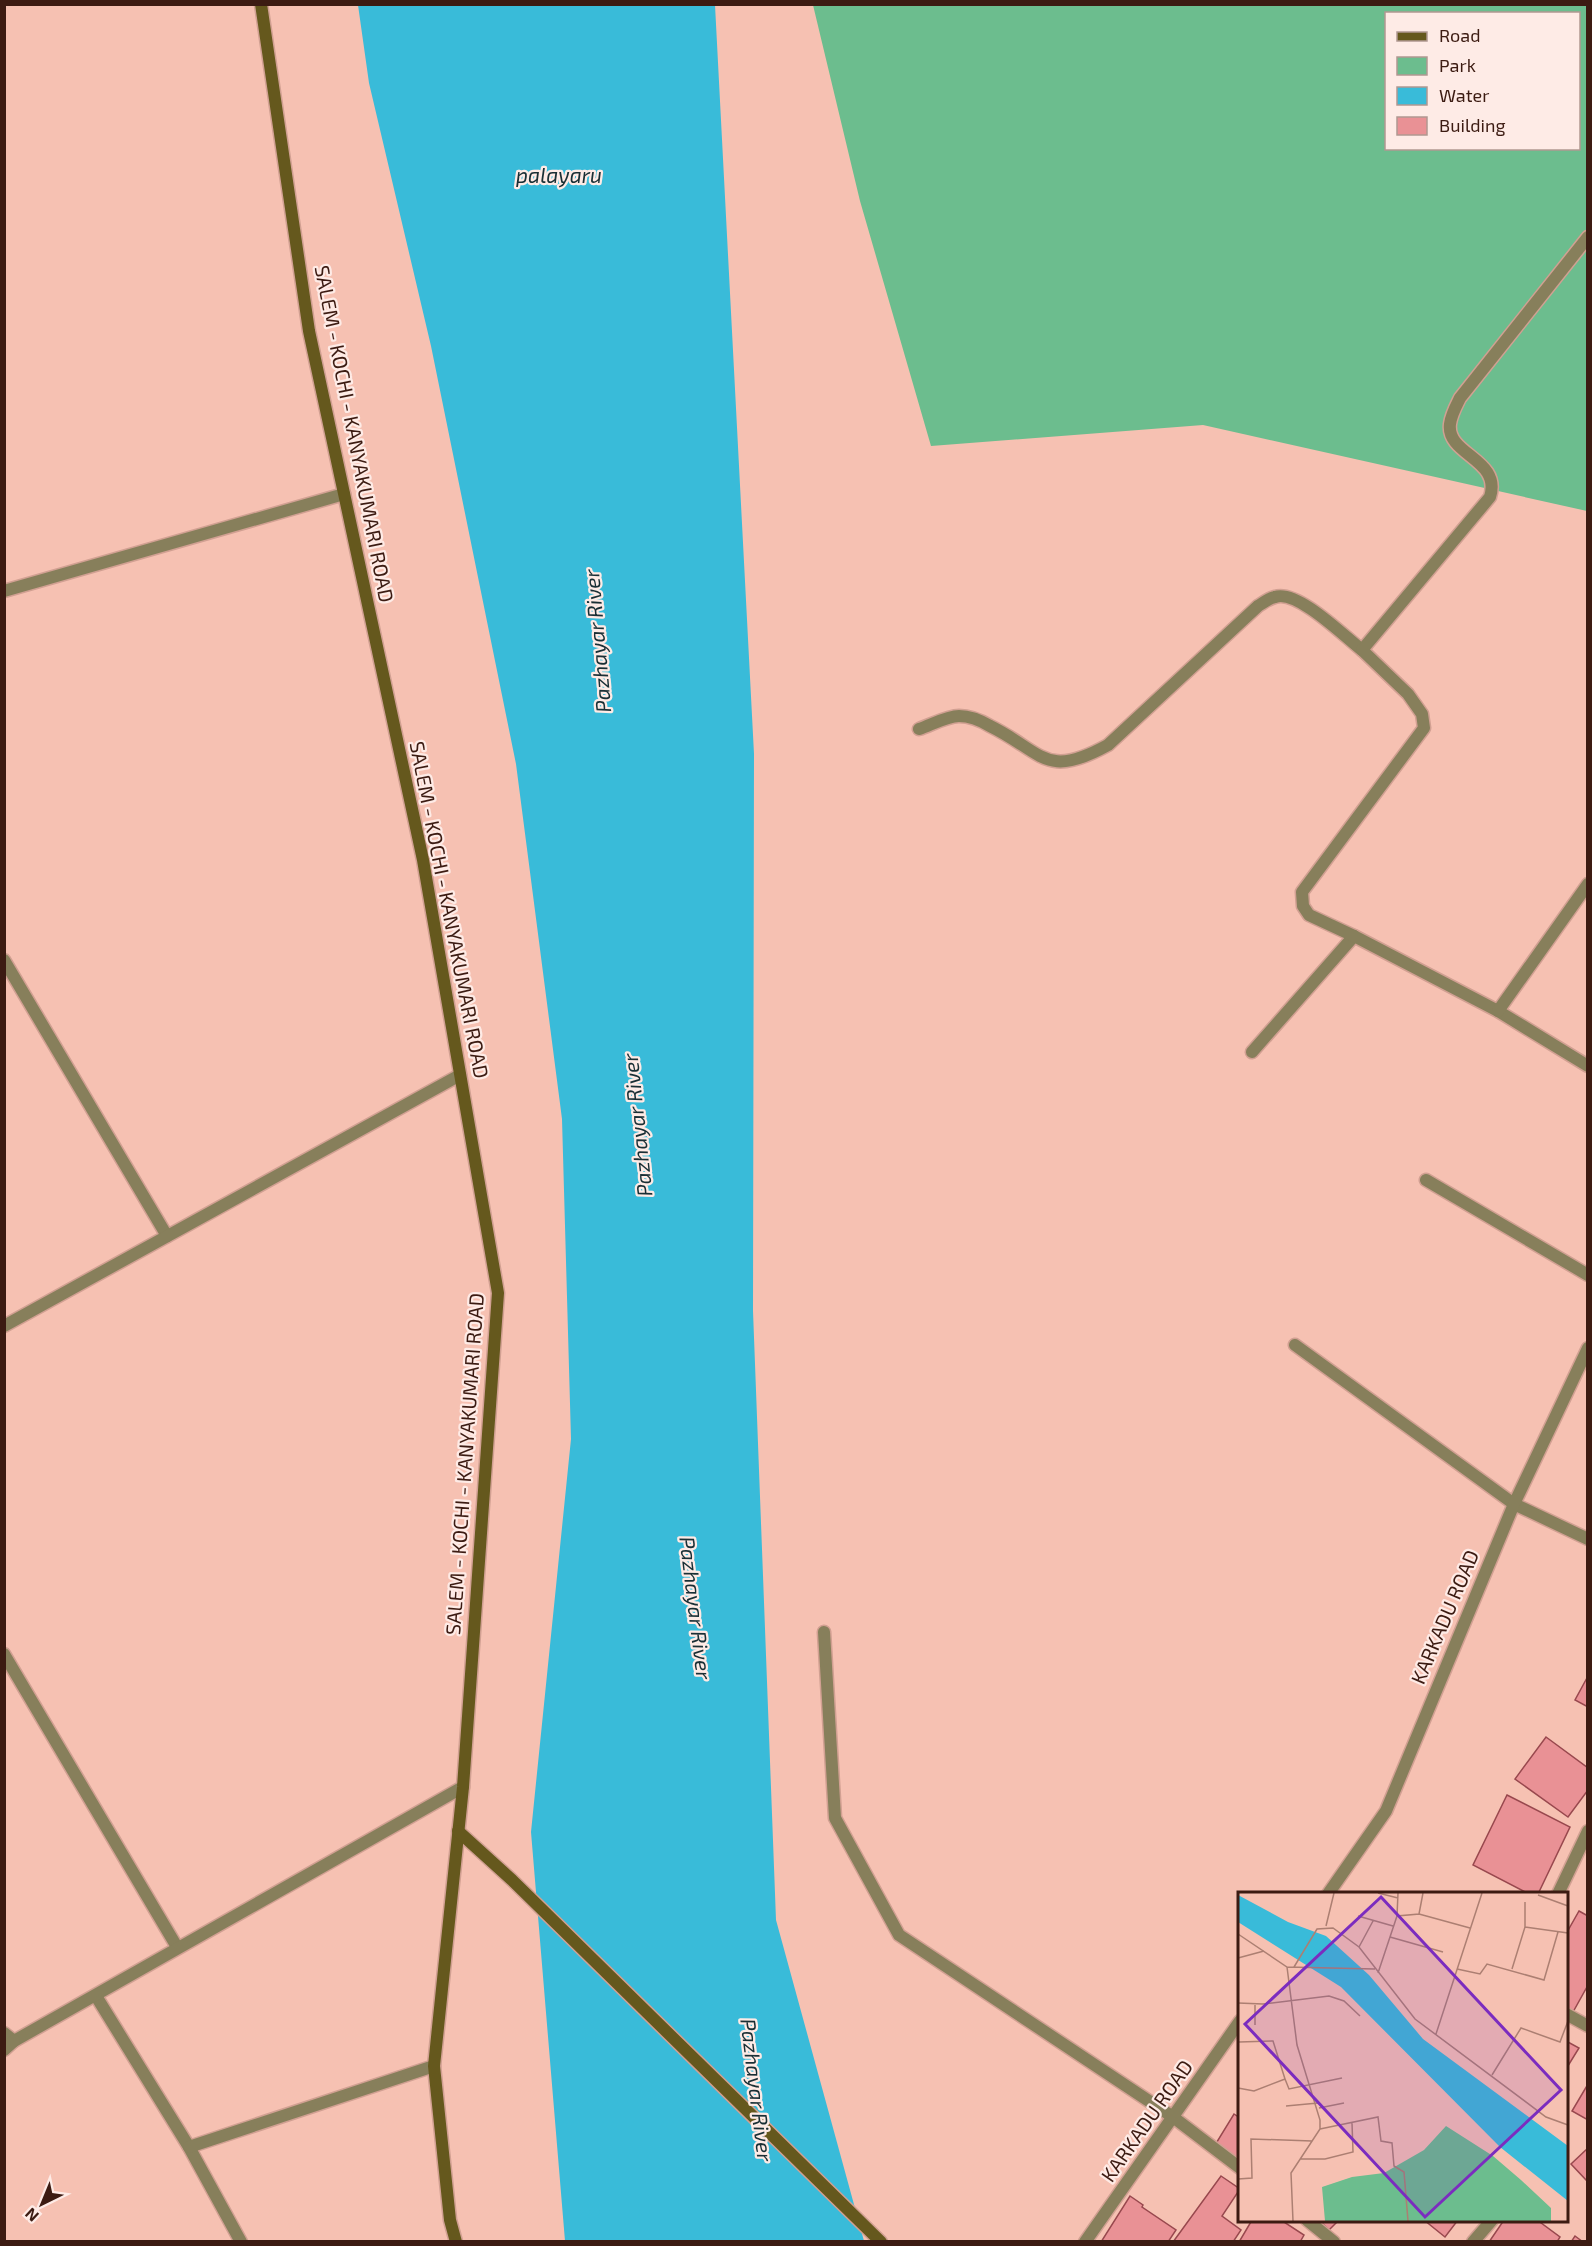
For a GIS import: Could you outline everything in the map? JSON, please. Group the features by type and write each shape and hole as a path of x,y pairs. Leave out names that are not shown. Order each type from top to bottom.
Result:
{"main road":[{"name":"SALEM - KOCHI - KANYAKUMARI ROAD","path":"261,4 309,331 423,860 498,1293 463,1787 434,2066 450,2220 456,2241"},
{"path":"458,1831 512,1880 880,2241"}],"street":[{"path":"1362,650 1490,497 1494,486 1491,474 1454,439 1449,427 1453,413 1460,398 1587,237"},
{"path":"4,591 344,494"},
{"path":"919,729 957,716 974,717 1041,758 1064,762 1092,753 1108,745 1258,606 1275,596 1286,596 1302,603 1362,650 1408,694 1422,714 1424,728 1302,892 1303,906 1309,915 1498,1011 1587,1066"},
{"path":"1498,1011 1587,884"},
{"path":"1252,1052 1354,936"},
{"path":"4,960 167,1236"},
{"path":"4,1326 460,1075"},
{"path":"1426,1180 1587,1275"},
{"path":"1295,1345 1514,1504 1587,1539"},
{"name":"KARKADU ROAD","path":"1329,1892 1386,1811 1514,1504 1587,1348"},
{"path":"824,1632 836,1818 899,1935 1173,2116 1238,2167"},
{"path":"4,1654 177,1947"},
{"path":"8,2041 96,1996 177,1947 463,1787"},
{"path":"1558,1892 1587,1831"},
{"path":"96,1996 189,2147 241,2241"},
{"path":"1568,2015 1587,2026"},
{"name":"KARKADU ROAD","path":"1085,2241 1238,2022"},
{"path":"189,2147 434,2066"},
{"path":"1310,2222 1334,2241"},
{"path":"1473,2241 1490,2222"}],"green space":[{"path":"813,5 1587,5 1587,511 1203,425 931,446 860,201"}],"water":[{"name":"palayaru","path":"358,5 715,5 754,754 753,1311 776,1920 864,2241 565,2241 531,1832 571,1439 562,1119 516,764 431,346 369,83"}],"building":[{"path":"1588,1676 1588,1707 1575,1700"},
{"path":"1546,1737 1588,1768 1588,1790 1568,1817 1515,1779"},
{"path":"1507,1795 1570,1827 1539,1892 1525,1892 1473,1865"},
{"path":"1579,1911 1588,1916 1588,1985 1573,2012 1568,2009 1568,1930"},
{"path":"1568,2042 1579,2048 1568,2066"},
{"path":"1588,2084 1588,2120 1572,2111"},
{"path":"1234,2114 1238,2117 1238,2159 1215,2145"},
{"path":"1588,2148 1588,2182 1571,2164"},
{"path":"1221,2176 1238,2188 1238,2192 1222,2216 1241,2230 1233,2242 1173,2242"},
{"path":"1130,2196 1176,2230 1168,2242 1101,2242"},
{"path":"1251,2222 1284,2222 1304,2235 1300,2242 1239,2242"},
{"path":"1321,2222 1337,2222 1329,2230"},
{"path":"1426,2222 1456,2222 1445,2237"},
{"path":"1503,2222 1540,2222 1560,2237 1557,2242 1489,2242"},
{"path":"1575,2236 1583,2242 1571,2242"}],"water label":[{"name":"Pazhayar River","path":"598,641"},
{"name":"Pazhayar River","path":"638,1125"},
{"name":"Pazhayar River","path":"695,1608"},
{"name":"Pazhayar River","path":"756,2090"}]}
